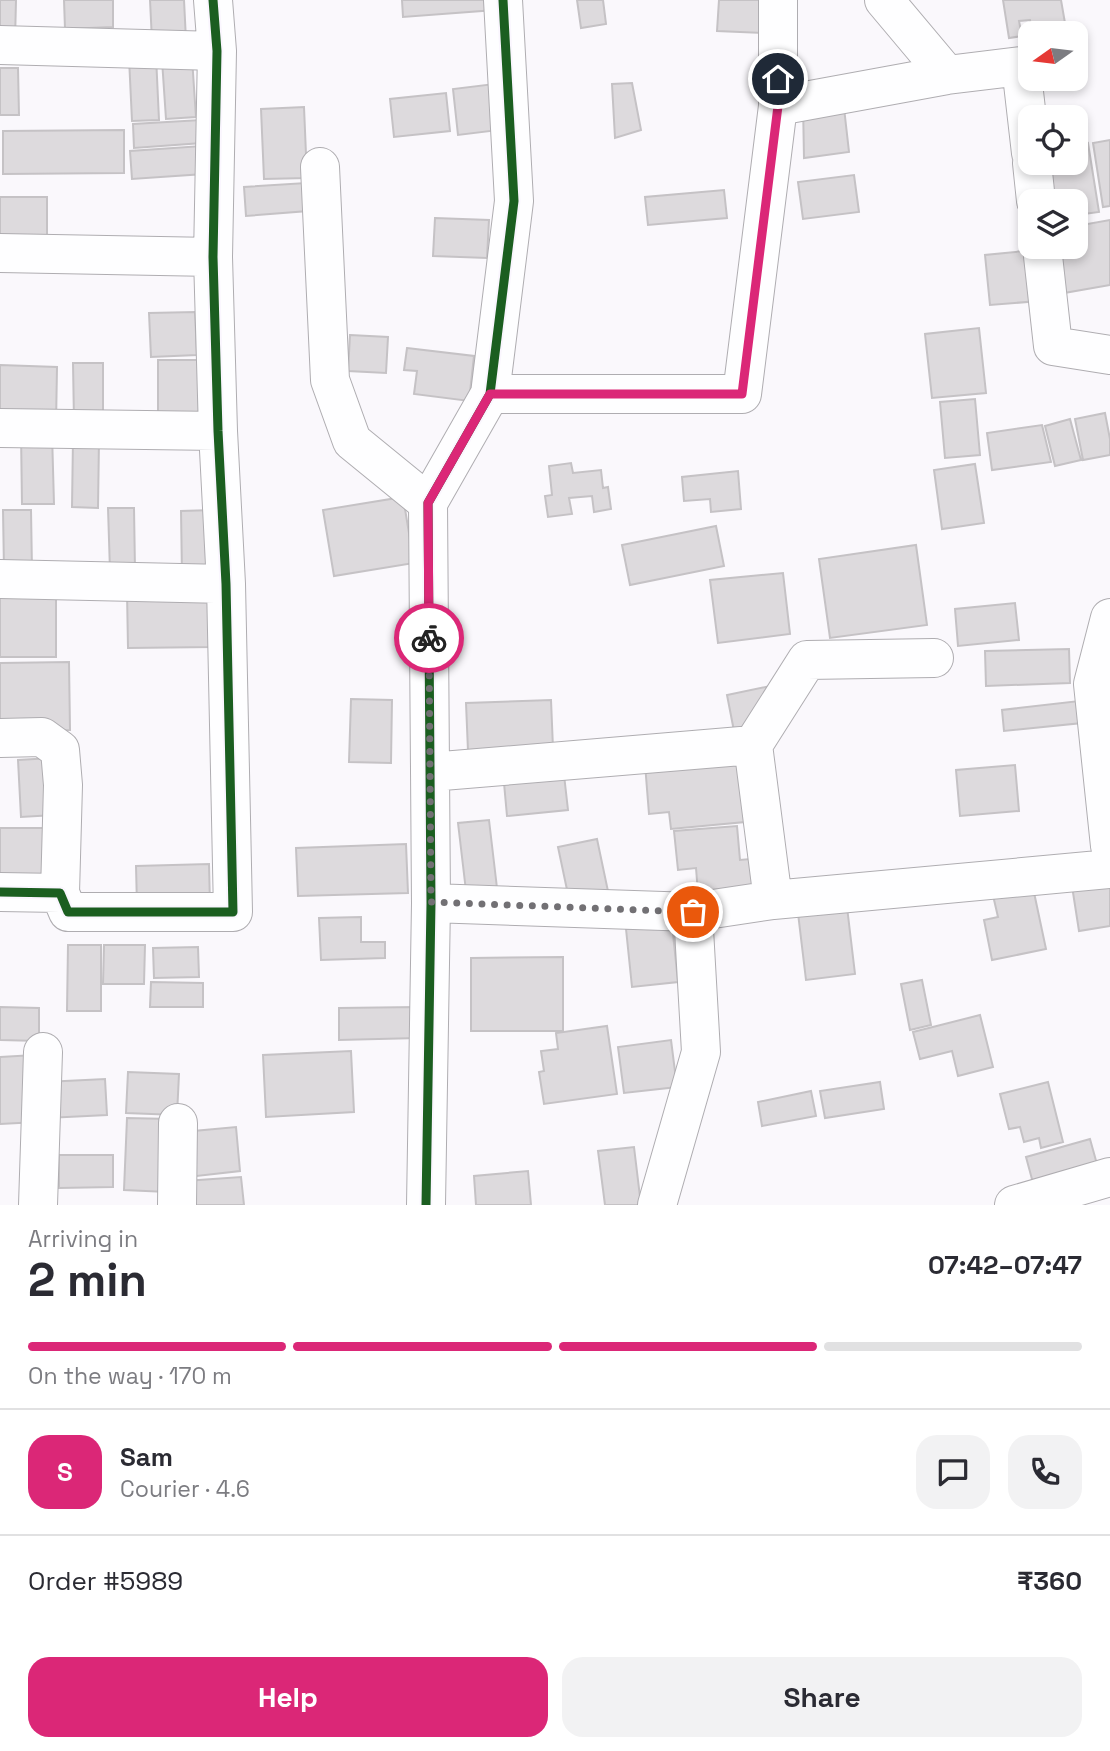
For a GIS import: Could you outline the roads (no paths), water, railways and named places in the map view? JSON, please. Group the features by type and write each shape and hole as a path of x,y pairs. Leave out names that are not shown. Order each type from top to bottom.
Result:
{"street":[{"path":"0,738 42,737 60,750 63,785 60,893 68,912 233,912 226,584 213,257 217,51 214,0"},
{"path":"426,1205 431,902 428,503 490,394 514,201 503,0"},
{"path":"490,394 742,394 778,106 778,0"},
{"path":"884,0 947,75"},
{"path":"0,45 217,51"},
{"path":"778,106 947,75 1021,66 1025,105"},
{"path":"320,167 330,380 352,442 428,503"},
{"path":"0,253 213,257"},
{"path":"1043,259 1053,346 1110,355"},
{"path":"0,428 218,431"},
{"path":"0,579 226,584"},
{"path":"1110,618 1093,684 1110,846"},
{"path":"773,900 753,745 807,660 934,658"},
{"path":"430,772 753,745"},
{"path":"431,902 693,912 773,900 1110,869"},
{"path":"0,892 60,893"},
{"path":"657,1205 701,1052 693,912"},
{"path":"38,1205 43,1052"},
{"path":"177,1205 178,1123"},
{"path":"1014,1205 1110,1177"}]}
